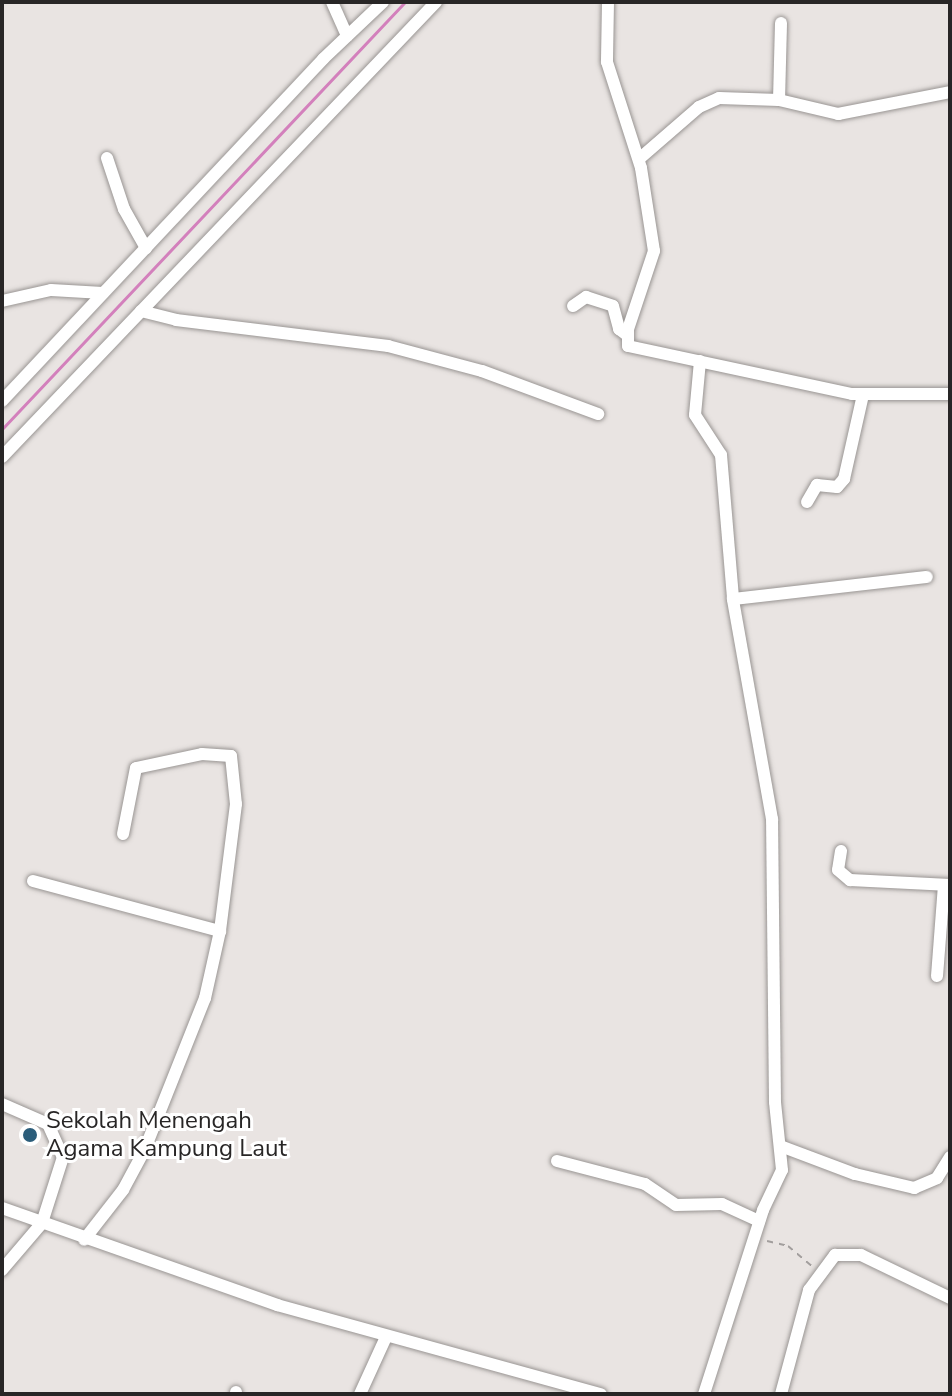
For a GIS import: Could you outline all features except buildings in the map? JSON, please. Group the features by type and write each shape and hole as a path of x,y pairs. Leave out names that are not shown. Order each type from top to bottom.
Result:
{"street":[{"path":"332,2 347,36"},
{"path":"2,401 347,36 383,2"},
{"path":"2,457 436,2"},
{"path":"608,2 607,62 639,159 654,251 627,335"},
{"path":"779,100 781,23"},
{"path":"639,159 707,102 779,100 838,114 950,92"},
{"path":"107,158 124,209 146,248"},
{"path":"2,301 51,290 103,293"},
{"path":"573,306 586,297 613,306 619,329 627,335 632,350 863,395 950,394"},
{"path":"141,311 176,320 388,346 482,371 598,414"},
{"path":"700,361 695,415 721,455 733,599 772,819 775,1102 783,1147 781,1176 758,1226 704,1394"},
{"path":"807,502 817,485 837,487 844,479 863,395"},
{"path":"733,599 927,577"},
{"path":"84,1240 123,1190 144,1151 205,998 220,931 236,804 231,756 212,753 136,768 123,834"},
{"path":"841,851 838,870 850,880 947,885 937,976"},
{"path":"33,881 220,931"},
{"path":"2,1104 48,1124 62,1147 42,1223 2,1270"},
{"path":"783,1147 855,1174 914,1188 937,1178 950,1157"},
{"path":"557,1161 645,1184 676,1205 722,1204 758,1226"},
{"path":"2,1208 84,1240 386,1337 601,1394"},
{"path":"781,1394 803,1307 819,1272 835,1255 853,1254 950,1298"},
{"path":"360,1394 386,1337"}],"path":[{"path":"758,1226 765,1240 788,1246 819,1272"}],"waterway":[{"path":"2,429 405,2"}],"place":[{"name":"Sekolah Menengah Agama Kampung Laut","path":"30,1135"}]}
